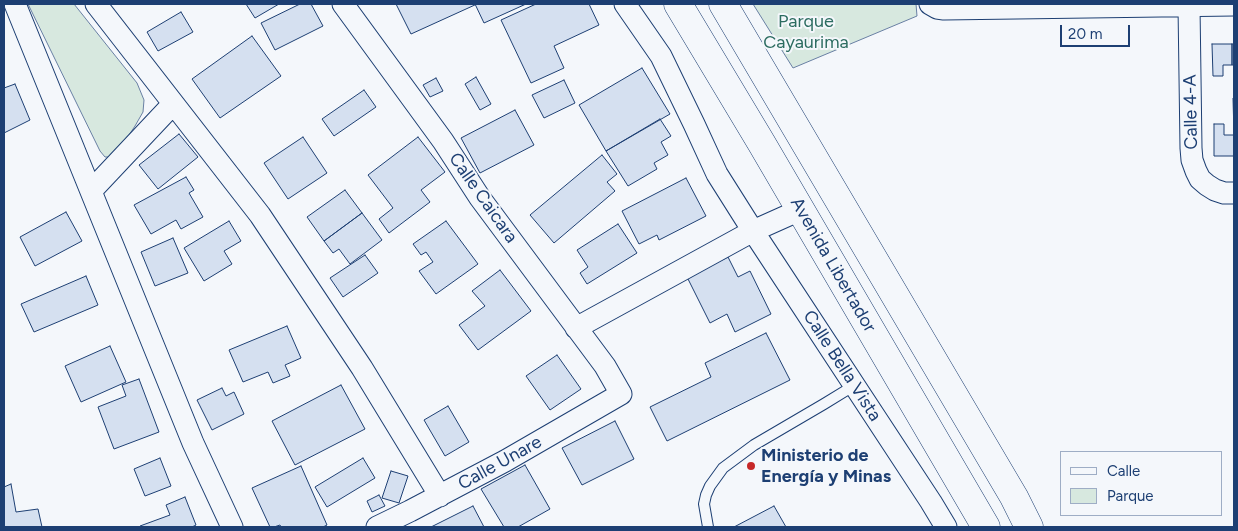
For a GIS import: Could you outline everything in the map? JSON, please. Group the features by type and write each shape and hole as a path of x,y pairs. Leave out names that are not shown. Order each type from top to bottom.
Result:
{"main road":[{"name":"Avenida Libertador","path":"678,4 986,527"},
{"path":"723,4 1014,497 1029,527"},
{"path":"800,210 836,194"}],"street":[{"path":"15,4 193,443 232,527"},
{"path":"96,4 265,223 362,368 440,496"},
{"name":"Calle Caicara","path":"343,4 443,141 480,198 605,366 621,394"},
{"path":"625,4 661,56 717,174 753,231"},
{"path":"930,4 944,9 1234,5"},
{"name":"Calle 4-A","path":"1189,6 1192,160 1200,179 1207,185 1224,193 1234,193"},
{"path":"91,191 173,104"},
{"path":"576,328 753,231 800,210"},
{"name":"Calle Bella Vista","path":"753,231 932,502 946,527"},
{"name":"Calle Unare","path":"377,527 505,461 621,394"}],"lane":[{"path":"708,527 704,504 706,495 723,468 754,445 854,385"}],"green space":[{"path":"28,4 74,4 137,83 144,100 143,112 121,147 111,157 105,157 100,151"},
{"name":"Parque Cayaurima","path":"753,4 916,4 917,16 793,68"}],"building":[{"path":"246,4 279,4 255,18"},
{"path":"300,4 311,4 323,26 275,50 261,23"},
{"path":"396,4 477,4 411,34"},
{"path":"475,4 526,4 484,23"},
{"path":"536,4 589,4 599,25 554,46 564,68 531,83 501,20"},
{"path":"181,12 193,32 158,51 147,32"},
{"path":"252,36 281,76 220,118 192,79"},
{"path":"1212,44 1232,44 1232,65 1223,65 1223,76 1213,76"},
{"path":"1232,44 1234,44 1234,65 1232,65"},
{"path":"642,68 670,114 606,151 579,105"},
{"path":"476,77 491,104 480,110 465,84"},
{"path":"436,78 443,91 430,97 423,85"},
{"path":"564,80 575,103 544,118 532,95"},
{"path":"15,84 30,120 4,133 4,88"},
{"path":"364,90 376,107 334,136 322,119"},
{"path":"1234,97 1234,135 1233,98"},
{"path":"515,110 534,145 480,173 461,138"},
{"path":"660,119 671,136 661,142 668,155 654,163 657,169 628,186 606,151"},
{"path":"1214,124 1224,124 1224,135 1234,135 1234,156 1214,156"},
{"path":"179,134 198,157 158,189 139,165"},
{"path":"303,137 327,173 288,199 264,163"},
{"path":"418,137 445,172 421,190 430,202 389,233 379,219 393,208 368,175"},
{"path":"602,155 617,174 607,182 615,191 554,243 530,215"},
{"path":"186,177 194,190 189,193 203,217 181,229 176,220 151,234 134,205"},
{"path":"686,178 706,216 659,240 657,235 639,244 622,211"},
{"path":"345,190 362,213 324,241 307,217"},
{"path":"66,212 82,241 35,266 20,237"},
{"path":"362,213 382,240 350,264 339,249 333,253 324,241"},
{"path":"229,221 241,241 224,251 232,264 204,281 184,248"},
{"path":"446,221 478,264 436,294 419,271 433,262 426,252 421,255 413,244"},
{"path":"618,224 637,253 587,284 580,273 588,267 577,250"},
{"path":"173,238 188,273 155,286 141,252"},
{"path":"365,255 378,273 343,297 330,278"},
{"path":"728,257 738,277 750,271 771,314 735,332 727,314 710,323 687,277"},
{"path":"500,270 531,311 478,350 459,325 485,306 472,291"},
{"path":"86,276 98,305 34,332 21,304"},
{"path":"287,326 301,358 285,365 290,376 273,383 268,372 243,382 229,350"},
{"path":"766,333 790,380 667,441 650,407 711,377 705,363"},
{"path":"110,346 126,382 81,402 65,366"},
{"path":"557,355 581,389 550,410 526,376"},
{"path":"139,379 159,432 114,449 98,407 126,396 122,385"},
{"path":"341,385 365,429 295,465 272,421"},
{"path":"222,388 226,396 234,392 244,414 212,430 197,400"},
{"path":"448,406 469,442 445,456 424,420"},
{"path":"615,421 634,459 582,485 562,448"},
{"path":"160,458 171,486 145,496 134,469"},
{"path":"363,458 375,478 327,507 315,487"},
{"path":"525,465 550,509 518,527 504,527 481,489"},
{"path":"301,466 327,525 323,527 281,527 280,525 270,527 252,488"},
{"path":"391,471 408,476 399,503 382,498"},
{"path":"11,484 16,512 38,509 42,527 4,527 4,487"},
{"path":"379,495 385,506 372,512 367,501"},
{"path":"185,497 196,525 192,527 140,526 170,515 166,505"},
{"path":"473,506 484,527 431,527"},
{"path":"774,506 786,527 734,527"}],"place":[{"name":"Ministerio de Energía y Minas","path":"751,466"}]}
